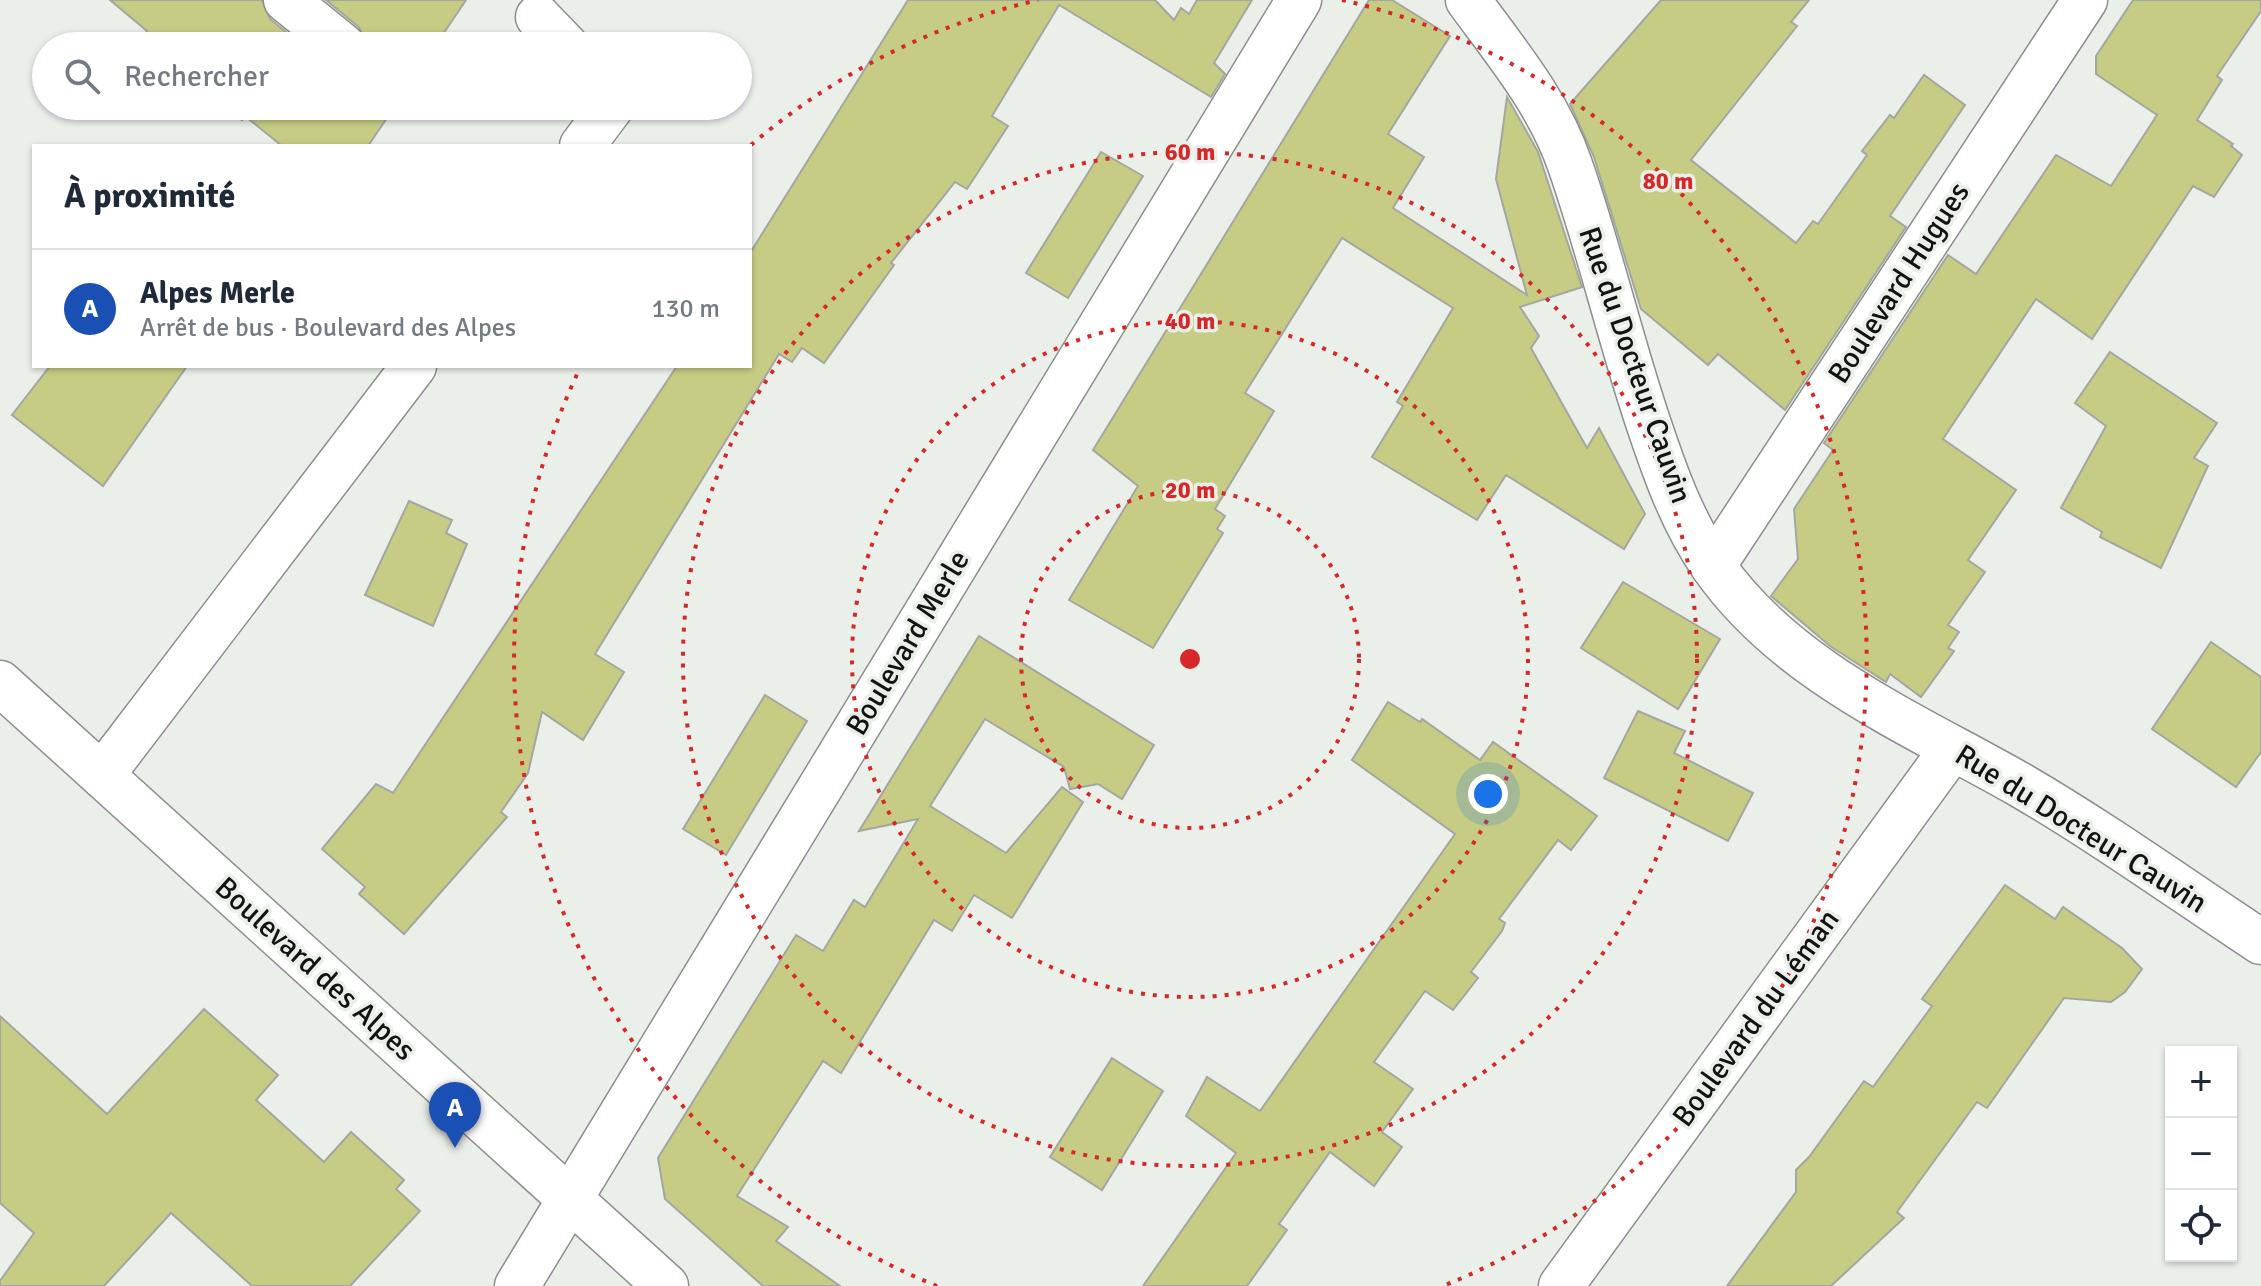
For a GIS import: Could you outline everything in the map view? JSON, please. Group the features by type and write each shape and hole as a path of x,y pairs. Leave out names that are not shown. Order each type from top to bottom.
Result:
{"street":[{"path":"286,0 326,32"},
{"name":"Boulevard Merle","path":"517,1286 1299,0"},
{"name":"Rue du Docteur Cauvin","path":"1468,0 1536,92 1570,163 1615,324 1669,486 1713,566 1764,626 1828,674 2022,787 2261,942"},
{"name":"Boulevard Hugues","path":"1713,566 2085,0"},
{"path":"584,144 602,120"},
{"path":"102,775 412,368"},
{"name":"Boulevard des Alpes","path":"0,683 666,1286"},
{"name":"Boulevard du Léman","path":"1561,1286 1952,749"}],"building":[{"path":"110,0 262,0 270,19 286,32 146,32"},
{"path":"326,0 466,0 444,32 361,32"},
{"path":"908,0 1155,0 1174,20 1181,8 1189,14 1197,0 1252,0 1214,63 1225,74 1211,97 1059,5 992,116 1008,126 967,189 955,182 891,263 894,265 824,363 802,348 792,362 779,354 595,654 624,672 583,740 542,712 528,773 501,812 507,817 404,934 359,894 365,887 322,849 376,784 393,793 676,368 752,368 752,250"},
{"path":"1369,0 1392,0 1450,36 1388,134 1424,157 1393,208 1527,295 1496,179 1507,97 1538,152 1582,287 1520,307 1539,336 1531,348 1587,448 1599,428 1645,514 1624,549 1506,475 1477,520 1372,457 1403,406 1397,402 1453,308 1342,238 1245,393 1274,411 1215,509 1225,516 1217,529 1223,533 1153,648 1069,600 1138,486 1093,450"},
{"path":"1661,0 1809,0 1791,22 1797,26 1691,160 1796,243 1813,221 1818,224 1867,155 1862,151 1890,115 1894,118 1924,75 1965,105 1890,216 1906,227 1785,410 1718,354 1708,365 1641,309 1594,157 1570,104"},
{"path":"2133,0 2261,0 2261,11 2217,76 2222,80 2197,120 2233,144 2231,146 2242,155 2214,197 2193,186 2092,339 2036,299 1943,439 2016,490 1968,560 1985,572 1948,625 1959,632 1948,648 1954,651 1921,697 1890,674 1886,682 1830,646 1771,596 1798,559 1794,509 1833,450 1824,443 1948,255 1976,274 2056,155 2111,186 2157,115 2096,74 2096,56"},
{"path":"250,120 386,120 369,144 280,144"},
{"path":"1101,152 1143,176 1068,298 1026,273"},
{"path":"2110,352 2217,423 2194,458 2208,466 2161,568 2100,537 2102,532 2061,508 2106,426 2075,403"},
{"path":"48,368 186,368 103,486 12,415"},
{"path":"409,501 452,520 446,533 467,544 433,626 365,595"},
{"path":"1623,582 1720,639 1678,709 1581,648"},
{"path":"979,636 1154,745 1122,799 1098,784 1070,789 1064,767 985,719 930,806 1006,853 1062,787 1083,802 1012,918 974,895 952,931 934,920 841,1073 823,1061 737,1196 788,1227 776,1241 840,1286 763,1286 665,1199 658,1158 796,935 823,951 854,900 865,907 918,819 859,831"},
{"path":"2211,642 2261,677 2261,752 2236,787 2152,729"},
{"path":"765,695 807,721 726,855 683,829"},
{"path":"1388,702 1420,722 1422,719 1480,760 1493,742 1597,816 1571,850 1558,840 1499,919 1505,923 1502,931 1471,972 1478,978 1453,1010 1425,991 1374,1062 1413,1089 1382,1132 1402,1147 1374,1186 1330,1152 1279,1224 1287,1230 1247,1286 1143,1286 1236,1153 1186,1116 1207,1077 1260,1111 1455,834 1352,760"},
{"path":"1638,711 1685,731 1674,753 1753,793 1728,841 1604,778"},
{"path":"2005,885 2055,919 2063,907 2122,948 2142,969 2125,992 2111,1002 2064,998 1987,1108 1977,1102 1897,1212 1904,1218 1831,1286 1727,1286 1796,1192 1796,1170 1809,1157 1864,1081 1873,1087 1932,1006 1922,999"},
{"path":"204,1009 278,1075 256,1100 324,1162 351,1132 404,1180 396,1189 420,1211 350,1286 252,1286 171,1213 104,1286 0,1286 0,1281 34,1233 0,1203 0,1016 107,1114"},
{"path":"1112,1058 1163,1091 1102,1190 1050,1157"}],"place":[{"name":"Alpes Merle","path":"455,1148"}]}
